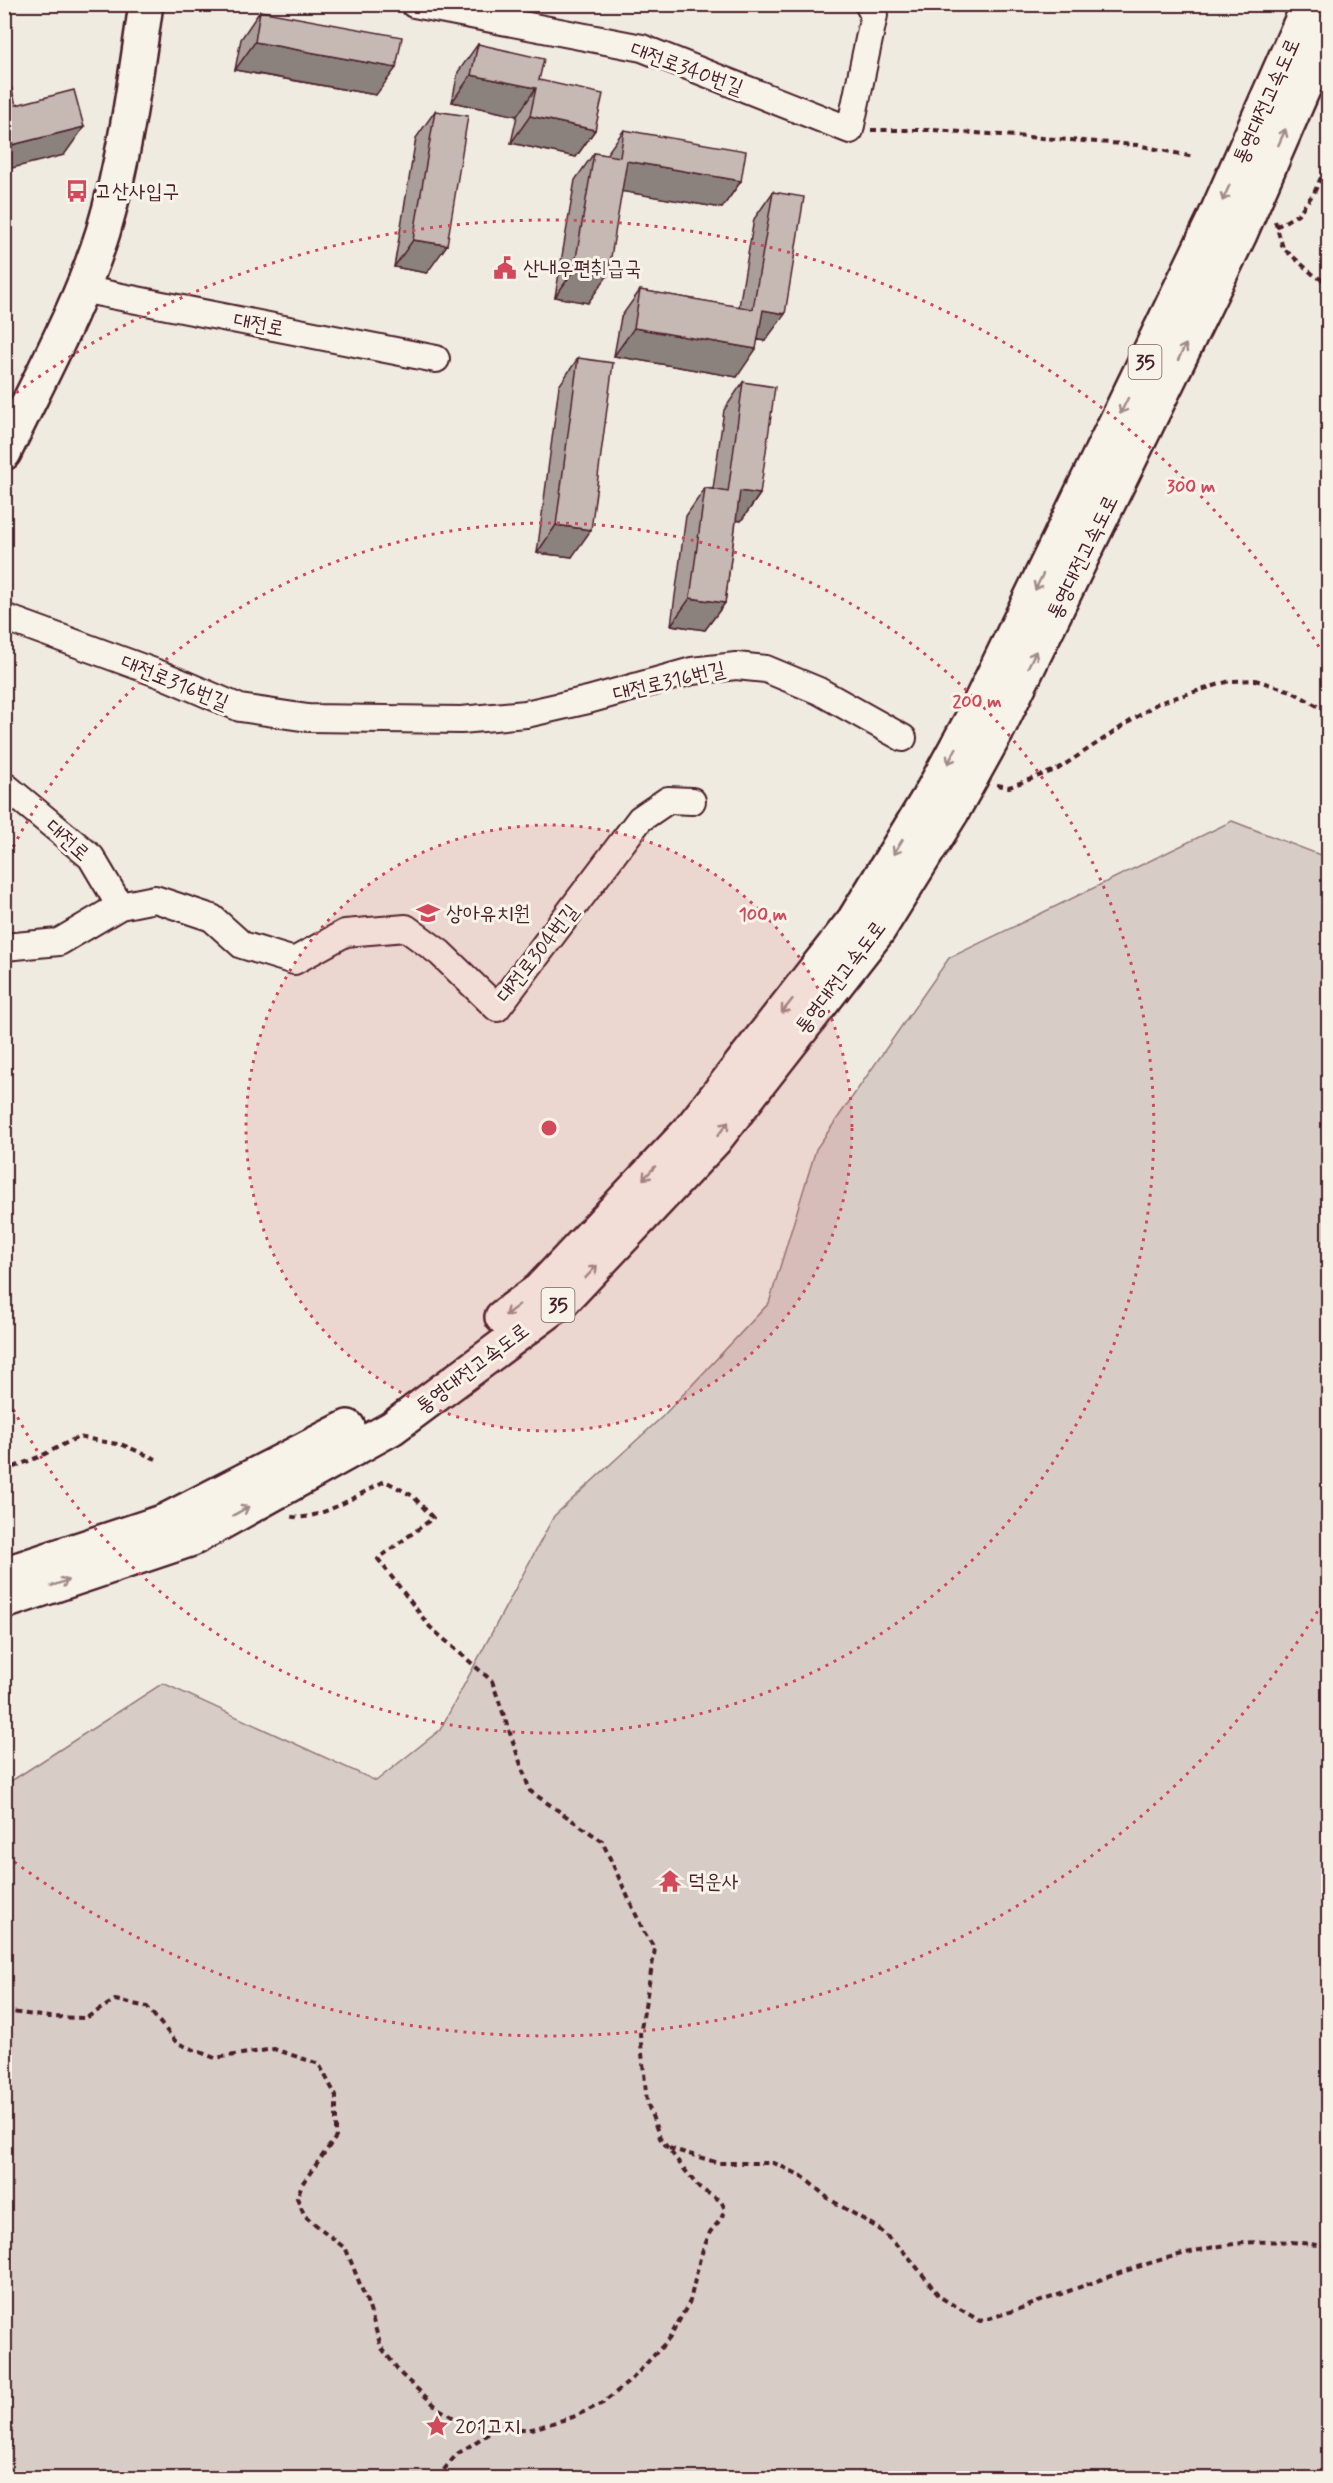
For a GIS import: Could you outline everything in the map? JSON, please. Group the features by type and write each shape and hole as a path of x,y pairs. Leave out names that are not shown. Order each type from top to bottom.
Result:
{"main road":[{"path":"4,453 81,289 102,235 121,168 146,4"},
{"name":"통영대전고속도로","path":"986,723 1309,4"},
{"name":"통영대전고속도로","path":"4,1602 192,1539 392,1428 563,1301 714,1141 879,931 940,805 986,723 1240,234 1329,32"},
{"name":"통영대전고속도로","path":"4,1574 165,1521 367,1418 538,1290 689,1131 854,920 940,805"}],"street":[{"name":"대전로340번길","path":"414,4 642,48 850,130"},
{"path":"850,130 874,15 868,4"},
{"name":"대전로","path":"81,289 436,359"},
{"name":"대전로316번길","path":"4,617 165,676 240,708 308,718 461,720 526,714 588,700 692,671 736,666 766,669 819,691 903,738"},
{"name":"대전로","path":"4,784 91,857 120,906"},
{"name":"대전로304번길","path":"4,947 59,942 120,906 155,899 212,918 242,945 294,961 345,933 406,928 440,953 497,1008 640,819 669,800 692,801"}],"path":[{"path":"850,130 934,130 1137,145 1194,157"},
{"path":"1276,226 1298,214 1314,193 1329,162"},
{"path":"1272,215 1283,248 1315,276 1329,283"},
{"path":"992,784 1009,787 1058,769 1158,703 1230,681 1255,680 1291,691 1329,712"},
{"path":"4,1471 41,1456 78,1437 123,1445 156,1459"},
{"path":"4,2011 48,2017 86,2018 115,2000 147,2007 177,2043 215,2058 274,2049 319,2064 336,2096 336,2137 302,2184 297,2198 305,2216 346,2249 369,2307 381,2347 402,2375 439,2409 461,2422 496,2429 532,2429 573,2417 603,2403 631,2380 669,2339 690,2301 700,2258 710,2232 725,2210 721,2201 699,2188 660,2138 647,2102 640,2034 655,1949 644,1932 602,1841 530,1791 492,1682 430,1627 378,1559 433,1518 413,1496 385,1481 315,1515 300,1519 283,1514"},
{"path":"668,2148 719,2163 774,2163 802,2176 829,2199 878,2228 908,2256 940,2297 980,2321 1025,2308 1109,2275 1211,2248 1260,2241 1306,2243 1329,2247"},
{"path":"437,2478 457,2454 496,2429"}],"shaded area":[{"path":"1232,821 1328,858 1328,2478 5,2478 5,1785 163,1683 376,1781 440,1730 554,1516 662,1417 769,1303 816,1149 949,958"}],"building":[{"path":"260,11 402,37 396,68 255,42"},
{"path":"478,44 544,59 539,80 603,94 595,130 530,116 536,88 471,75"},
{"path":"4,60 16,105 74,90 84,127 4,147"},
{"path":"435,111 468,116 447,245 413,240"},
{"path":"624,130 746,151 741,181 627,161 608,275 574,270 594,153 620,157"},
{"path":"773,192 804,197 785,314 763,310 756,349 634,328 640,290 753,309"},
{"path":"578,358 613,363 591,530 556,525"},
{"path":"743,382 775,387 760,494 740,491 725,603 690,598 705,488 728,492"}],"place":[{"name":"고산사입구","path":"77,191"},
{"name":"산내우편취급국","path":"505,268"},
{"name":"상아유치원","path":"428,913"},
{"name":"덕운사","path":"670,1881"},
{"name":"201고지","path":"437,2426"}]}
